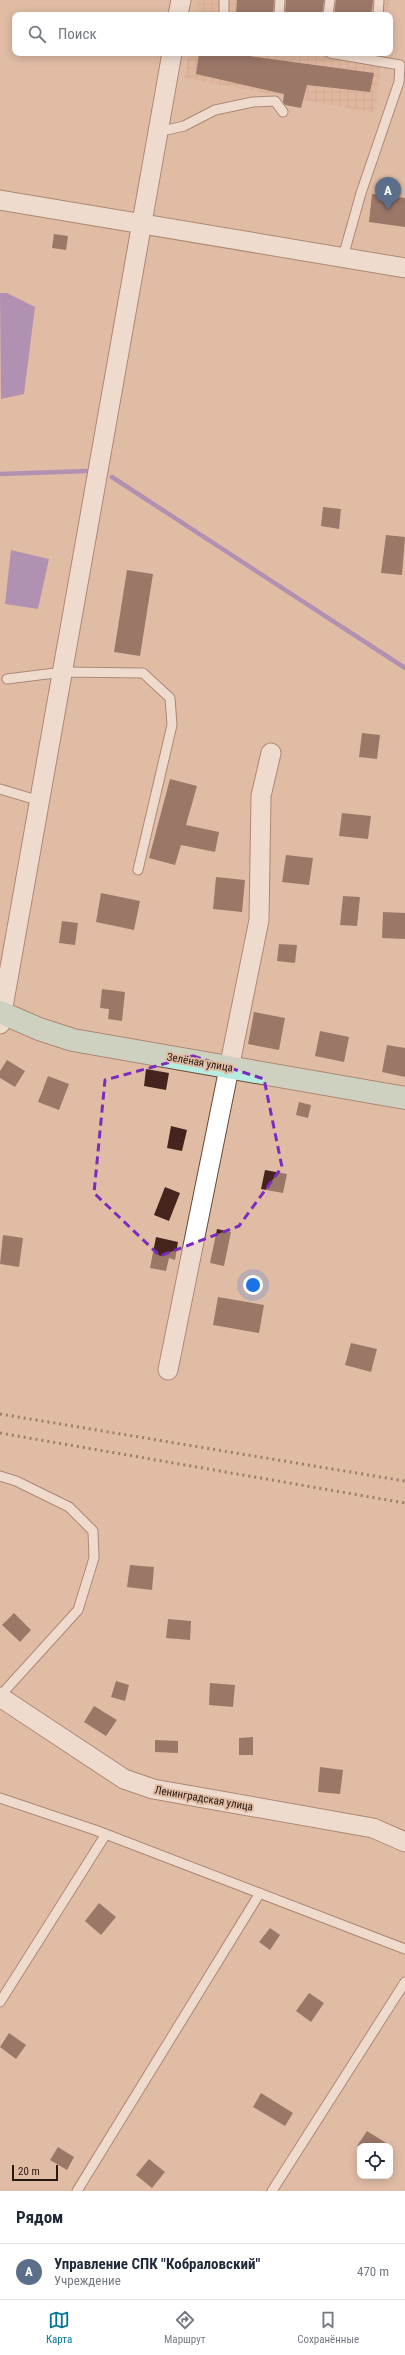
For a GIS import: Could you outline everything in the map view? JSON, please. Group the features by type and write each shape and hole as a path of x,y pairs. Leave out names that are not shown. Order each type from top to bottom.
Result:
{"street":[{"path":"179,12 181,0"},
{"path":"1,1016 171,56"},
{"path":"0,200 405,268"},
{"path":"168,1370 259,920 261,796 271,753"},
{"name":"Зелёная улица","path":"1,1016 73,1040 405,1098"},
{"name":"Ленинградская улица","path":"0,1696 124,1778 153,1789 373,1828 405,1842"}],"lane":[{"path":"224,0 224,12"},
{"path":"279,12 280,0"},
{"path":"328,12 330,0"},
{"path":"378,12 379,0"},
{"path":"343,257 361,193 399,82 400,65 375,57 364,56"},
{"path":"158,132 184,126 215,110 253,102 274,101 283,112"},
{"path":"7,679 63,672 143,673 170,698 172,725 138,870"},
{"path":"0,789 40,801"},
{"path":"0,1476 16,1481 69,1507 93,1531 94,1558 78,1610 0,1696"},
{"path":"0,1798 106,1834 405,1949"},
{"path":"0,2002 106,1834"},
{"path":"77,2191 260,1893"},
{"path":"272,2191 405,1982"}],"highlighted area":[{"path":"193,1056 264,1079 282,1167 239,1226 160,1256 94,1193 105,1080"}],"shaded area":[{"path":"198,0 389,0 387,12 196,12"},
{"path":"188,56 382,56 375,113 184,78"},
{"path":"0,293 7,293 35,307 24,394 1,399"},
{"path":"11,550 49,559 38,609 5,604"}],"building":[{"path":"237,0 274,0 273,12 236,12"},
{"path":"286,0 324,0 322,12 285,12"},
{"path":"336,0 373,0 371,12 334,12"},
{"path":"199,56 249,56 374,73 370,92 307,85 301,108 285,105 283,102 284,94 196,74"},
{"path":"372,194 405,198 405,227 369,222"},
{"path":"54,234 68,236 66,250 52,248"},
{"path":"323,507 341,509 339,529 321,526"},
{"path":"386,535 405,537 402,575 381,573"},
{"path":"127,570 153,574 140,656 114,652"},
{"path":"362,733 380,735 377,759 359,757"},
{"path":"170,779 197,786 186,825 219,832 215,852 181,845 175,865 149,858"},
{"path":"342,813 371,816 368,839 339,836"},
{"path":"286,855 313,858 309,885 282,882"},
{"path":"216,877 245,880 242,912 213,909"},
{"path":"101,893 140,901 134,930 96,922"},
{"path":"343,896 360,897 357,926 340,925"},
{"path":"383,912 405,913 405,939 382,938"},
{"path":"62,921 78,923 75,945 59,943"},
{"path":"279,944 297,945 295,963 277,961"},
{"path":"102,989 125,992 122,1021 108,1019 109,1009 100,1008"},
{"path":"254,1012 285,1018 279,1050 248,1044"},
{"path":"320,1031 349,1037 344,1062 315,1056"},
{"path":"387,1045 405,1048 405,1077 382,1072"},
{"path":"7,1060 25,1071 15,1087 0,1078 0,1071"},
{"path":"146,1069 169,1073 166,1090 144,1086"},
{"path":"48,1076 69,1084 59,1110 38,1102"},
{"path":"299,1102 311,1105 308,1118 296,1115"},
{"path":"171,1126 187,1130 182,1151 167,1148"},
{"path":"265,1170 287,1174 283,1193 261,1189"},
{"path":"165,1187 180,1193 169,1221 154,1215"},
{"path":"217,1229 231,1232 224,1266 210,1263"},
{"path":"3,1235 23,1238 19,1267 0,1264"},
{"path":"156,1237 178,1242 175,1260 169,1258 166,1271 150,1268"},
{"path":"218,1297 264,1305 259,1333 213,1325"},
{"path":"351,1343 377,1349 371,1372 345,1365"},
{"path":"130,1565 154,1567 152,1590 127,1587"},
{"path":"14,1613 31,1630 20,1642 2,1625"},
{"path":"168,1619 191,1621 190,1640 166,1638"},
{"path":"116,1681 129,1685 125,1701 111,1697"},
{"path":"210,1683 235,1685 233,1707 209,1705"},
{"path":"94,1706 117,1720 106,1736 84,1722"},
{"path":"253,1737 253,1755 239,1755 239,1738"},
{"path":"155,1740 178,1741 178,1753 155,1752"},
{"path":"320,1767 343,1770 340,1794 318,1792"},
{"path":"99,1903 116,1917 101,1935 85,1921"},
{"path":"270,1928 280,1935 270,1950 259,1942"},
{"path":"309,1993 324,2003 311,2022 296,2011"},
{"path":"9,2033 26,2045 16,2059 0,2047"},
{"path":"261,2093 293,2113 285,2126 253,2107"},
{"path":"367,2131 386,2143 359,2143"},
{"path":"58,2147 74,2157 67,2170 50,2160"},
{"path":"149,2159 165,2172 152,2188 136,2175"}],"waterway":[{"path":"0,474 87,471"},
{"path":"112,477 405,668"}],"railway":[{"path":"0,1414 405,1481"},
{"path":"0,1433 405,1503"}],"place":[{"name":"Управление СПК \"Кобраловский\"","path":"388,210"}]}
